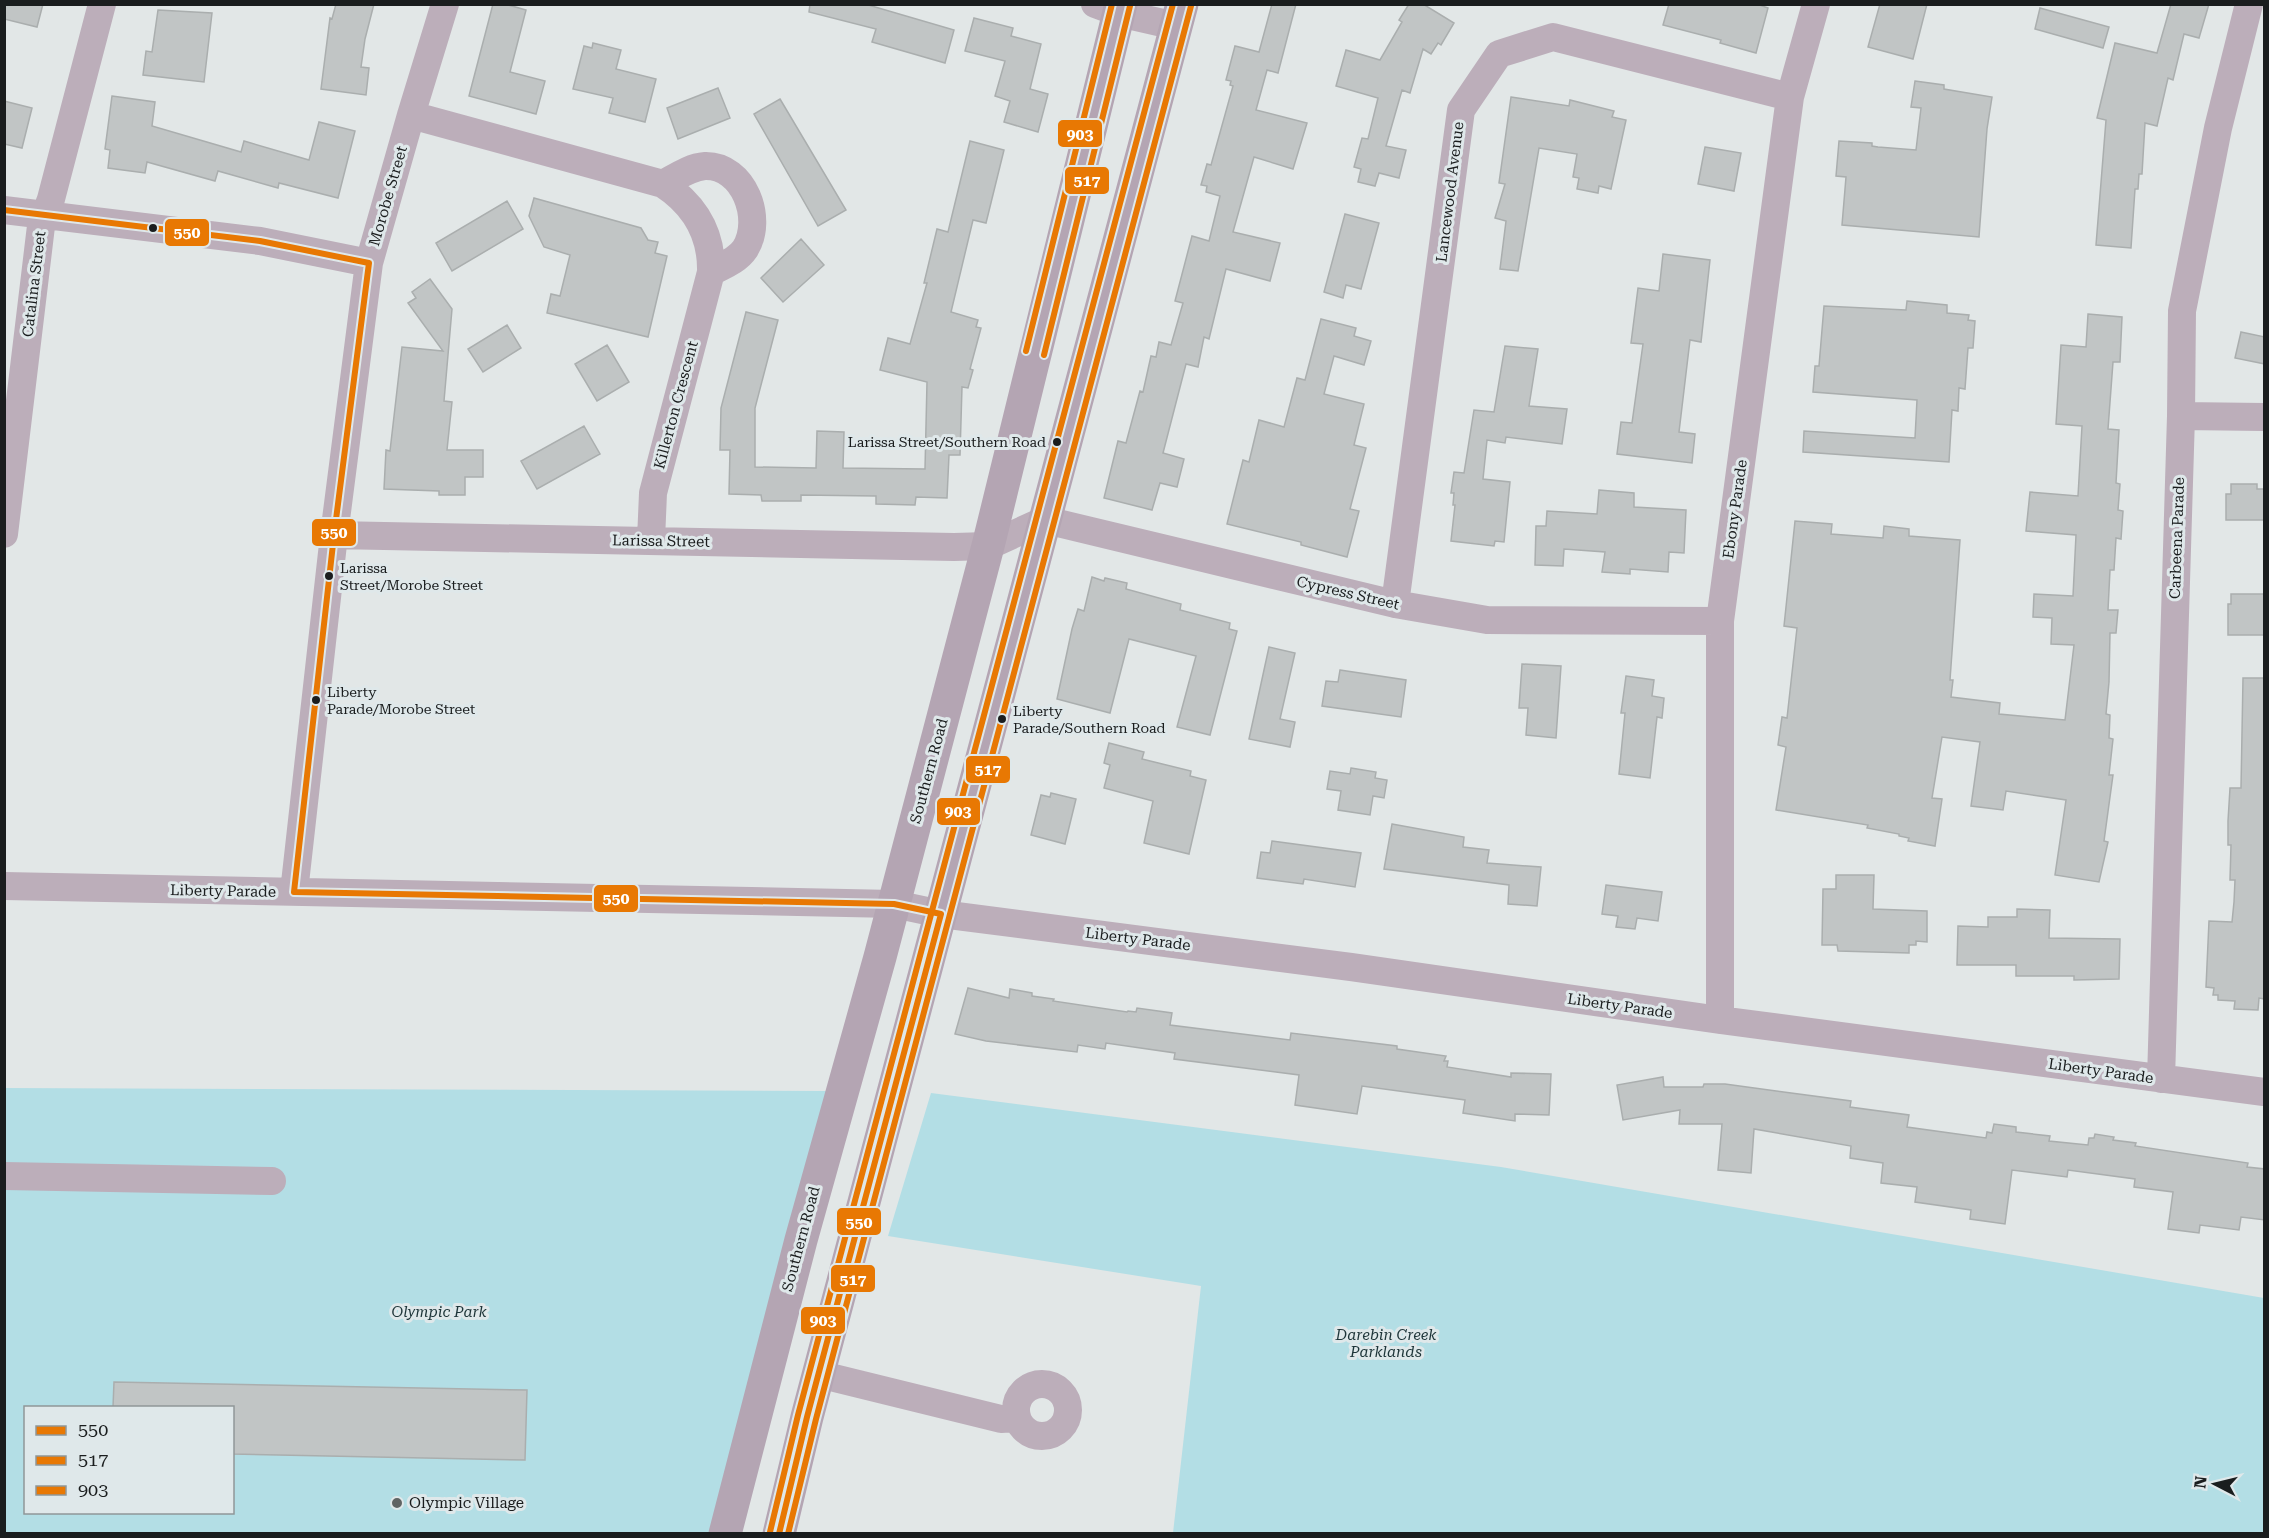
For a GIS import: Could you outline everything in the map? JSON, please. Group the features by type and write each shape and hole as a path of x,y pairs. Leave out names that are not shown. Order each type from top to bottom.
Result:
{"main road":[{"name":"Southern Road","path":"725,1533 801,1240 894,903 988,546 1112,7"},
{"path":"779,1533 818,1374 1179,15"}],"street":[{"name":"Catalina Street","path":"4,534 41,226 51,200 102,4"},
{"name":"Morobe Street","path":"294,892 334,535 369,263 445,4"},
{"name":"Ebony Parade","path":"1720,1020 1720,621 1790,97 1816,4"},
{"name":"Carbeena Parade","path":"2161,1079 2181,416 2182,311 2218,128 2249,4"},
{"path":"1112,7 1179,15"},
{"name":"Lancewood Avenue","path":"1395,604 1461,110 1499,54 1553,37 1790,97"},
{"name":"Killerton Crescent","path":"411,115 663,184 681,198 702,228 709,242 711,272 652,494 651,540"},
{"path":"663,184 693,168 713,167 731,173 747,199 752,210 753,225 744,250 734,260 711,272"},
{"path":"4,210 260,241 369,263"},
{"path":"2181,416 2265,417"},
{"path":"988,546 1045,520"},
{"name":"Cypress Street","path":"1045,520 1395,604 1487,620 1720,621"},
{"name":"Larissa Street","path":"334,535 988,546"},
{"name":"Liberty Parade","path":"4,886 894,903 941,914 1351,967 1720,1020 2265,1092"},
{"path":"4,1176 272,1181"},
{"path":"818,1374 1001,1419 1017,1418"}],"green space":[{"name":"Olympic Park","path":"5,1088 828,1091 711,1533 5,1534"},
{"name":"Darebin Creek Parklands","path":"931,1093 1501,1167 2264,1298 2264,1533 1173,1533 1201,1286 888,1236"}],"building":[{"path":"4,4 43,4 37,27 4,19"},
{"path":"336,4 374,4 361,67 369,68 366,95 321,89 330,18 332,19"},
{"path":"493,4 505,4 526,10 510,72 545,81 536,114 469,96"},
{"path":"810,4 865,4 954,30 945,63 872,42 876,29 809,12"},
{"path":"1272,4 1296,4 1278,73 1267,70 1256,110 1307,123 1293,169 1254,157 1233,232 1280,243 1270,281 1226,269 1209,339 1204,337 1198,367 1186,364 1163,453 1184,459 1177,487 1160,483 1152,510 1104,498 1118,441 1126,443 1140,391 1143,392 1151,356 1156,357 1159,342 1171,345 1183,303 1175,301 1192,236 1209,241 1220,196 1206,192 1207,186 1201,185 1207,164 1211,165 1233,86 1230,85 1231,81 1226,80 1235,46 1259,52"},
{"path":"1409,4 1423,4 1454,23 1441,45 1438,43 1431,54 1423,49 1410,93 1402,90 1386,146 1406,150 1399,178 1379,173 1375,186 1358,182 1361,169 1354,167 1362,138 1368,139 1378,98 1336,86 1346,50 1380,60 1402,22 1399,20"},
{"path":"1669,4 1757,4 1768,8 1756,53 1720,43 1721,40 1663,25"},
{"path":"1880,4 1927,4 1913,59 1868,47"},
{"path":"2171,4 2209,4 2199,38 2184,34 2173,80 2168,78 2157,126 2145,123 2142,174 2139,174 2138,189 2135,189 2131,248 2096,245 2106,120 2097,118 2115,43 2157,53"},
{"path":"2040,8 2109,27 2103,48 2035,29"},
{"path":"158,10 212,13 204,82 143,75 146,51 152,52"},
{"path":"974,18 1013,28 1011,36 1041,44 1030,89 1048,94 1038,132 1004,122 1010,101 995,96 1005,61 965,51"},
{"path":"593,43 621,50 616,69 656,79 645,122 609,113 613,98 573,89 584,46 592,48"},
{"path":"1915,81 1944,85 1944,89 1992,97 1987,129 1979,237 1842,225 1846,177 1836,176 1839,141 1872,143 1872,146 1878,147 1916,150 1921,108 1911,107"},
{"path":"718,88 730,118 678,139 667,108"},
{"path":"112,96 155,102 152,126 241,152 244,141 309,160 319,122 355,131 338,198 279,183 278,188 218,171 215,181 147,162 145,173 108,168 110,150 105,149"},
{"path":"1511,97 1569,106 1570,100 1614,111 1612,117 1626,120 1611,189 1599,186 1598,193 1577,189 1579,178 1573,177 1577,154 1539,148 1518,271 1500,269 1506,221 1495,218 1505,184 1499,183"},
{"path":"780,99 846,210 818,226 754,114"},
{"path":"4,101 32,108 22,148 4,144"},
{"path":"970,141 1004,150 986,223 973,220 951,312 978,320 976,327 981,328 970,369 973,370 968,388 962,387 960,455 949,455 947,498 916,497 915,505 876,504 876,496 801,495 801,501 762,501 761,495 729,494 730,450 720,450 721,408 746,312 778,320 755,408 755,467 816,468 817,431 844,432 843,468 925,469 927,382 880,370 888,338 910,344 927,283 924,283 937,229 948,232"},
{"path":"1705,147 1741,153 1734,191 1698,184"},
{"path":"534,198 641,228 648,240 658,242 655,253 667,256 648,337 547,313 551,294 560,296 570,255 544,247 529,216"},
{"path":"507,201 523,229 452,271 436,243"},
{"path":"1345,214 1379,223 1361,289 1346,285 1343,298 1324,292"},
{"path":"801,239 824,265 783,302 761,278"},
{"path":"1663,254 1710,260 1701,342 1690,340 1679,432 1695,434 1692,463 1617,454 1621,422 1632,423 1643,344 1631,343 1638,288 1659,291"},
{"path":"430,279 452,309 444,401 452,402 447,450 483,450 483,477 465,477 465,495 439,495 439,491 384,489 386,450 390,451 402,347 443,351 408,303 416,298 412,292"},
{"path":"1907,301 1947,305 1947,313 1969,315 1968,320 1975,321 1973,348 1968,348 1965,389 1959,388 1958,411 1952,410 1949,462 1803,452 1804,431 1915,438 1917,400 1813,392 1815,366 1819,366 1824,306 1906,310"},
{"path":"2088,314 2122,317 2120,362 2113,362 2108,429 2119,430 2116,483 2120,484 2118,510 2123,511 2121,539 2116,538 2114,570 2110,570 2108,610 2118,610 2116,633 2110,633 2106,714 2110,715 2109,738 2113,739 2109,775 2113,775 2104,841 2108,842 2099,882 2055,875 2066,800 2006,791 2003,810 1971,806 1980,742 1942,737 1932,798 1942,799 1935,846 1908,841 1909,838 1899,836 1899,834 1867,828 1868,825 1776,810 1786,747 1778,745 1782,717 1787,718 1797,628 1784,626 1795,521 1832,524 1831,534 1883,538 1884,526 1909,529 1909,536 1960,540 1950,680 1953,680 1951,697 2000,703 1999,714 2065,720 2074,645 2051,644 2052,618 2033,617 2034,594 2073,596 2076,535 2026,531 2030,492 2078,496 2082,426 2056,424 2061,345 2086,347"},
{"path":"1321,319 1356,328 1354,336 1371,341 1364,365 1334,356 1324,394 1364,404 1354,445 1366,448 1350,509 1359,511 1347,557 1301,545 1301,542 1227,524 1243,460 1249,462 1259,420 1284,427 1297,378 1305,380"},
{"path":"507,325 521,348 483,372 468,349"},
{"path":"2241,332 2265,337 2265,364 2235,358"},
{"path":"607,345 629,382 597,401 575,364"},
{"path":"1505,346 1538,349 1529,406 1567,409 1562,444 1506,437 1505,443 1487,440 1483,479 1510,482 1504,542 1495,541 1494,546 1451,541 1455,505 1453,505 1454,493 1451,493 1454,472 1464,473 1474,410 1494,412"},
{"path":"584,426 600,454 537,489 521,461"},
{"path":"2231,484 2257,484 2257,489 2265,489 2265,520 2226,520 2226,494 2231,494"},
{"path":"1599,490 1634,493 1634,507 1686,510 1684,553 1669,552 1668,572 1630,569 1630,574 1602,572 1605,552 1564,549 1563,566 1535,565 1536,526 1546,526 1547,511 1597,514"},
{"path":"1092,577 1104,581 1105,578 1127,583 1126,589 1181,604 1180,610 1230,623 1229,629 1237,631 1210,735 1177,727 1196,656 1129,639 1110,713 1057,699 1072,629 1078,609 1084,611"},
{"path":"2231,594 2265,594 2265,635 2228,635 2228,604 2231,604"},
{"path":"1269,647 1295,653 1280,719 1295,722 1290,747 1249,739"},
{"path":"1522,664 1561,666 1556,738 1526,735 1528,708 1519,708"},
{"path":"1340,670 1406,680 1401,717 1322,706 1326,681 1338,682"},
{"path":"1626,676 1654,680 1652,696 1664,698 1662,718 1657,717 1650,778 1619,774 1625,713 1621,713"},
{"path":"2243,678 2265,678 2265,999 2259,998 2258,1010 2234,1009 2235,1001 2218,1000 2218,995 2213,995 2214,988 2206,987 2209,921 2232,922 2235,880 2230,880 2231,845 2228,845 2228,821 2230,788 2241,788"},
{"path":"1109,743 1144,752 1142,759 1191,771 1190,776 1206,780 1189,854 1144,843 1153,801 1104,788 1110,765 1104,763"},
{"path":"1351,768 1376,772 1375,778 1387,780 1384,798 1373,796 1370,815 1338,810 1341,791 1327,789 1330,771 1350,774"},
{"path":"1051,793 1076,799 1065,844 1031,835 1041,795 1050,797"},
{"path":"1392,824 1464,837 1463,847 1489,850 1487,863 1541,867 1537,906 1508,904 1509,885 1384,869"},
{"path":"1272,841 1361,853 1355,887 1304,879 1303,884 1257,878 1261,852 1270,853"},
{"path":"1836,875 1874,875 1873,909 1927,911 1927,942 1916,941 1916,945 1909,945 1909,953 1838,951 1837,945 1822,945 1823,889 1836,889"},
{"path":"1606,885 1662,892 1658,921 1637,918 1635,929 1616,927 1618,916 1602,914"},
{"path":"2017,909 2050,910 2049,938 2120,939 2119,979 2074,980 2074,976 2016,976 2016,965 1957,965 1958,926 1988,927 1988,917 2017,917"},
{"path":"968,988 1009,998 1010,989 1032,993 1032,996 1054,999 1053,1001 1127,1012 1136,1012 1137,1008 1172,1013 1170,1025 1290,1040 1291,1033 1397,1046 1397,1049 1446,1056 1444,1061 1448,1061 1447,1067 1511,1077 1511,1073 1551,1074 1549,1115 1515,1114 1515,1121 1463,1113 1465,1100 1362,1086 1357,1114 1295,1105 1299,1075 1174,1059 1175,1053 1106,1043 1105,1049 1078,1045 1077,1052 986,1041 955,1034"},
{"path":"1663,1077 1664,1087 1703,1087 1704,1084 1725,1084 1851,1101 1850,1107 1909,1115 1907,1127 1986,1138 1987,1132 1992,1133 1994,1124 2016,1127 2016,1132 2050,1136 2049,1141 2088,1145 2089,1138 2094,1138 2095,1134 2114,1137 2113,1140 2136,1143 2135,1146 2248,1163 2247,1167 2265,1169 2265,1220 2241,1217 2239,1230 2200,1225 2199,1233 2168,1229 2173,1192 2134,1187 2135,1179 2068,1170 2067,1177 2012,1170 2005,1224 1970,1219 1971,1210 1915,1202 1917,1187 1881,1183 1883,1163 1850,1158 1851,1146 1754,1129 1751,1173 1718,1170 1722,1124 1679,1124 1680,1110 1623,1120 1617,1085"},
{"path":"114,1382 527,1390 525,1460 234,1454 234,1406 113,1406"}],"transit line":[{"name":"903","path":"1026,351 1112,4"},
{"name":"903","path":"770,1532 798,1415 1173,4"},
{"name":"517","path":"1044,355 1130,6"},
{"name":"517","path":"788,1534 816,1419 1191,6"},
{"name":"550","path":"4,210 260,241 369,263"},
{"name":"550","path":"294,892 334,535 369,263"},
{"name":"550","path":"294,892 894,904 941,914 807,1417 779,1534"}],"place":[{"name":"Larissa Street/Southern Road","path":"1057,442"},
{"name":"Larissa Street/Morobe Street","path":"329,576"},
{"name":"Liberty Parade/Morobe Street","path":"316,700"},
{"name":"Liberty Parade/Southern Road","path":"1002,719"},
{"name":"Olympic Village","path":"397,1503"}]}
